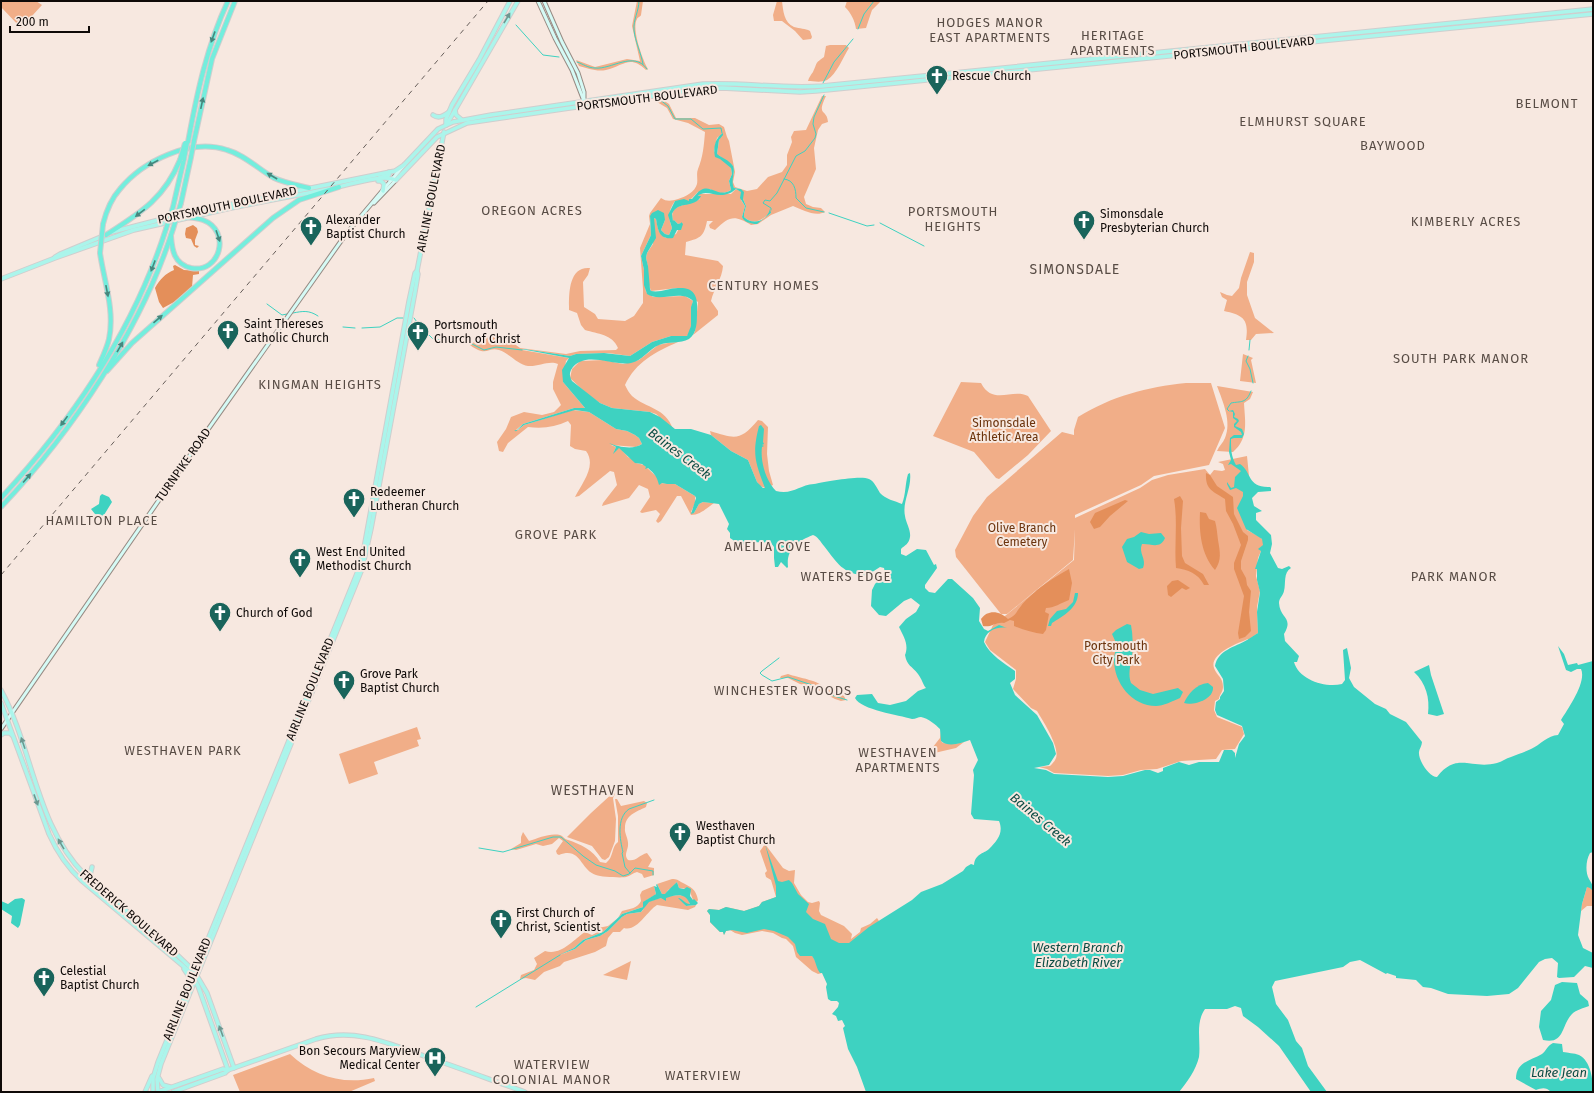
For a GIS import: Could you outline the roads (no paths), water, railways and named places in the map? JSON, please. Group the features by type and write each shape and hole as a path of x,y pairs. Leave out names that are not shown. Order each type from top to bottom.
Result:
{"highway":[{"path":"1,498 46,444 86,389 116,341 149,276 173,207 182,160 205,61 217,26 228,1"},
{"path":"1,507 57,441 91,393 125,338 141,307 171,235 181,203 212,59 235,1"},
{"path":"94,376 107,346 111,323 110,306 100,253 102,224 114,196 134,175 156,161 192,148 206,147 226,149 244,158 278,180 309,188"},
{"path":"106,235 130,220 151,204 168,184 182,160"},
{"path":"99,380 132,343 273,218 299,200 339,187"},
{"path":"171,235 173,253 178,261 183,265 192,268 199,268 206,266 214,259 219,252 220,244 219,235 215,228 204,220 188,217"}],"main road":[{"name":"AIRLINE BOULEVARD","path":"490,44 510,1"},
{"name":"AIRLINE BOULEVARD","path":"153,1092 157,1072 193,973 358,571 366,537 411,302 418,274 417,271 444,132 463,92 490,44 518,1"},
{"path":"538,1 557,43 572,70 584,104"},
{"path":"544,1 562,42 578,73 584,94 584,104"},
{"name":"PORTSMOUTH BOULEVARD","path":"1,279 134,230 188,217 372,180 395,180 434,139 444,132 474,121 713,84 798,87 822,86 1593,9"},
{"name":"PORTSMOUTH BOULEVARD","path":"643,95 709,88 800,92 816,91 1593,14"},
{"name":"AIRLINE BOULEVARD","path":"446,125 446,119 449,111 463,92"},
{"name":"PORTSMOUTH BOULEVARD","path":"55,258 60,254 106,235 155,220 398,170 434,132 446,125 463,120 584,104"},
{"path":"455,110 457,117 463,120"},
{"path":"433,115 436,117 441,117 449,111"},
{"name":"PORTSMOUTH BOULEVARD","path":"395,180 404,165"},
{"path":"367,181 387,176 389,172"},
{"path":"372,180 383,183 385,186 383,191"},
{"name":"TURNPIKE ROAD","path":"1,729 197,445 346,234 383,191 395,180"},
{"name":"TURNPIKE ROAD","path":"371,205 378,200 395,180"},
{"name":"AIRLINE BOULEVARD","path":"158,1092 157,1072 196,981 362,569 370,536 411,302"},
{"name":"FREDERICK BOULEVARD","path":"1,690 12,713 58,840 76,866 181,958 193,973 228,1070"},
{"name":"FREDERICK BOULEVARD","path":"1,703 49,834 64,862 82,881 180,963 198,976 205,989 234,1068"},
{"path":"1,735 4,733 10,733 14,737"},
{"path":"92,867 91,878 102,888 105,893"},
{"path":"180,963 188,975 190,983"},
{"path":"200,969 205,989"},
{"path":"175,1091 225,1073 228,1070 313,1040 328,1036 347,1034 380,1039 525,1092"},
{"path":"158,1092 223,1069 228,1070"},
{"path":"157,1072 162,1085 173,1087"},
{"path":"145,1092 157,1072"}],"water":[{"name":"Western Branch Elizabeth River","path":"723,133 719,140 717,154 733,166 734,188 741,189 744,192 743,199 746,206 744,217 755,222 765,217 757,224 750,223 743,219 742,217 745,206 740,198 741,192 736,189 725,195 702,194 698,196 701,196 695,202 678,207 672,214 673,221 674,220 678,224 681,222 683,224 681,230 677,230 673,238 662,236 656,219 654,218 656,238 647,253 646,258 650,289 651,291 658,291 684,288 692,291 697,301 697,323 694,334 686,341 659,345 639,360 631,363 624,364 599,360 583,361 571,370 570,376 572,381 600,403 612,408 650,412 660,417 675,429 691,429 711,435 731,451 748,460 757,482 763,488 765,488 757,464 755,451 759,426 761,425 764,429 764,444 762,445 764,446 762,447 763,464 769,482 776,491 787,492 809,485 842,479 865,478 872,481 880,493 885,497 902,504 908,474 910,473 910,484 904,511 910,537 908,543 901,549 901,554 906,556 917,549 926,550 934,565 936,564 937,568 925,585 925,588 929,592 935,593 948,579 952,579 973,598 980,608 979,621 984,629 988,631 999,625 1007,628 992,630 985,638 984,642 994,655 1015,671 1015,679 1010,683 1015,695 1037,715 1053,743 1056,754 1049,765 1034,768 1046,770 1054,774 1108,777 1123,776 1145,770 1158,773 1163,771 1163,768 1179,762 1189,765 1199,762 1219,762 1224,750 1232,750 1235,753 1235,758 1239,744 1245,736 1242,726 1217,715 1215,710 1216,702 1220,699 1224,691 1223,679 1215,666 1217,661 1223,653 1258,633 1257,612 1260,592 1257,580 1257,569 1255,569 1261,551 1258,549 1263,545 1262,539 1246,529 1237,508 1243,496 1243,492 1236,488 1230,490 1227,484 1227,482 1231,488 1234,487 1235,477 1241,471 1231,464 1228,465 1231,460 1229,452 1230,438 1234,435 1242,435 1241,432 1234,427 1234,424 1237,421 1233,418 1233,412 1229,411 1233,410 1235,414 1234,417 1239,421 1235,426 1242,429 1244,434 1242,438 1231,439 1233,459 1236,465 1240,464 1244,467 1251,479 1257,485 1271,488 1271,491 1258,492 1252,498 1254,506 1262,511 1256,513 1256,520 1271,535 1272,544 1270,553 1278,568 1282,569 1289,566 1291,568 1288,570 1286,575 1284,591 1279,603 1288,624 1284,634 1285,641 1299,656 1297,662 1294,662 1297,668 1301,674 1307,678 1321,684 1342,684 1345,680 1343,650 1347,648 1351,668 1349,678 1354,687 1375,704 1406,722 1422,742 1419,751 1420,759 1425,768 1431,774 1437,777 1444,769 1458,763 1488,765 1499,762 1531,749 1547,738 1558,735 1564,724 1561,720 1576,695 1582,674 1581,669 1571,672 1566,670 1558,646 1564,654 1568,665 1577,663 1578,665 1593,661 1593,852 1590,853 1586,866 1593,891 1587,887 1582,904 1578,935 1583,948 1593,953 1593,968 1585,966 1574,977 1559,978 1557,977 1558,963 1552,958 1545,959 1539,962 1518,988 1509,994 1487,996 1448,994 1423,987 1416,980 1396,978 1396,976 1386,974 1360,960 1350,962 1343,967 1275,981 1272,987 1276,1004 1288,1020 1296,1041 1302,1048 1308,1066 1327,1092 1311,1092 1279,1046 1243,1016 1241,1008 1235,1006 1227,1009 1205,1009 1199,1026 1198,1062 1191,1076 1179,1092 866,1092 857,1067 848,1049 843,1028 845,1026 842,1020 838,1021 836,1016 832,1014 838,1007 839,1003 828,999 827,984 812,956 800,956 797,952 795,944 788,937 774,931 764,929 747,933 732,930 726,931 724,935 723,932 720,932 710,922 710,915 707,911 709,909 719,910 726,907 744,911 759,906 762,902 776,897 776,886 765,844 778,881 782,882 789,880 792,883 798,894 809,904 806,912 813,919 825,924 831,939 839,943 849,943 869,927 912,900 921,892 942,884 963,871 971,864 974,865 978,856 989,849 997,840 1001,829 999,821 974,819 971,814 974,775 973,770 978,760 970,740 951,745 944,743 941,741 940,729 926,719 921,717 912,719 881,712 865,706 855,698 857,695 872,694 878,703 890,705 906,701 918,691 926,688 921,678 907,661 905,655 906,644 899,627 906,619 916,612 920,605 911,598 904,601 886,616 879,615 871,606 872,590 875,584 885,573 884,568 880,567 866,576 851,573 837,563 819,539 813,535 794,546 789,555 787,568 781,562 778,567 775,567 774,547 771,543 761,542 745,544 733,552 735,547 727,529 729,524 719,504 703,502 699,504 694,513 691,514 696,498 695,496 675,484 662,483 659,485 655,476 648,468 645,469 646,467 642,464 635,463 619,448 613,454 616,447 609,443 621,447 635,447 642,444 639,438 627,431 616,429 589,412 575,410 524,425 515,432 516,431 514,430 517,430 523,424 574,408 585,408 563,382 562,370 569,358 521,349 570,356 576,354 604,353 630,356 652,342 671,336 687,336 691,326 691,307 693,301 683,296 658,297 647,294 644,285 644,270 641,256 651,235 650,216 652,213 658,210 664,213 665,220 661,230 665,234 669,235 672,228 668,215 675,201 684,199 689,201 689,199 692,199 698,192 705,189 722,193 731,190 729,181 732,174 731,168 715,157 716,140"},
{"name":"Western Branch Elizabeth River","path":"770,209 771,213 766,217 768,213"},
{"path":"102,494 109,497 112,502 104,515 101,516 95,514 91,509 99,504 100,496"},
{"path":"1141,532 1149,534 1161,533 1165,538 1163,542 1158,545 1142,544 1141,550 1144,565 1143,568 1139,569 1127,562 1122,547 1127,539 1134,537"},
{"path":"1075,593 1078,593 1073,607 1052,623 1051,626 1048,626 1050,619 1057,611 1066,609 1073,602"},
{"path":"1127,624 1131,625 1133,645 1129,674 1131,683 1140,690 1153,694 1178,688 1183,692 1180,698 1162,705 1147,705 1132,698 1126,692 1117,677 1115,669 1114,658 1117,645 1112,634"},
{"path":"1429,665 1444,714 1437,716 1428,714 1428,697 1426,691 1422,681 1414,672"},
{"path":"1208,683 1213,687 1212,692 1206,699 1192,704 1184,703 1196,687"},
{"path":"677,882 679,888 684,889 687,887 691,889 690,896 698,903 696,905 686,906 678,898 690,904 688,900 680,895 666,898 666,901 661,898 649,902 641,912 627,914 600,936 586,940 575,949 559,955 574,948 583,940 603,932 622,914 643,907 643,902 656,894 654,886 657,887 657,884 662,894 665,894"},
{"path":"22,898 25,900 20,925 18,928 11,923 12,916 1,909 1,901 8,904 15,899"},
{"name":"Lake Jean","path":"1562,982 1577,983 1580,994 1588,1001 1589,1006 1578,1010 1568,1018 1562,1033 1555,1040 1543,1040 1539,1027 1541,1011 1551,1000 1555,985"},
{"name":"Lake Jean","path":"1553,1043 1562,1044 1563,1052 1573,1053 1583,1058 1589,1066 1592,1077 1593,1092 1551,1092 1544,1088 1536,1090 1516,1079 1518,1069 1521,1065 1542,1054"}],"waterway":[{"path":"639,1 634,30 643,64"},
{"name":"Baines Creek","path":"858,29 864,14 874,1"},
{"path":"516,25 543,55 559,57"},
{"name":"Baines Creek","path":"823,83 834,62 853,39"},
{"path":"577,62 588,67 601,68 622,62 636,61 647,69"},
{"name":"Baines Creek","path":"771,210 771,208 763,203 765,200 770,201 777,193 796,156 805,151 815,138 816,134 813,124 814,117 824,95"},
{"path":"659,99 668,106 675,119 691,119 703,129 721,128 722,133"},
{"path":"784,179 792,183 796,191 796,198 806,208 824,212"},
{"path":"829,213 867,226 874,225"},
{"path":"880,223 924,246"},
{"path":"267,304 282,315 287,314"},
{"path":"293,313 306,312 318,316"},
{"path":"362,328 380,327 397,318 403,318"},
{"path":"414,318 433,339 448,341"},
{"path":"343,327 355,328"},
{"path":"1249,350 1250,340"},
{"path":"457,342 472,344 484,350 496,347 522,350"},
{"path":"1248,356 1246,361 1250,369 1253,383"},
{"path":"1229,411 1227,409 1231,403 1245,400 1251,391"},
{"path":"779,658 760,673 772,681 788,677 821,688 831,695 847,700"},
{"path":"630,873 625,867 622,853 620,829 622,818 629,809 654,800"},
{"path":"479,848 503,852 553,837 561,837 596,865 615,871 623,876 629,874 635,868 653,871 653,875"},
{"path":"476,1007 560,955"}],"railway":[{"path":"1,575 488,1"}],"place":[{"name":"Rescue Church","path":"937,96"},
{"name":"Simonsdale Presbyterian Church","path":"1084,240"},
{"name":"Alexander Baptist Church","path":"311,246"},
{"name":"Saint Thereses Catholic Church","path":"228,350"},
{"name":"Portsmouth Church of Christ","path":"418,352"},
{"name":"Redeemer Lutheran Church","path":"354,518"},
{"name":"West End United Methodist Church","path":"300,578"},
{"name":"Church of God","path":"220,632"},
{"name":"Grove Park Baptist Church","path":"344,700"},
{"name":"Westhaven Baptist Church","path":"680,852"},
{"name":"First Church of Christ, Scientist","path":"501,940"},
{"name":"Celestial Baptist Church","path":"44,998"},
{"name":"Bon Secours Maryview Medical Center","path":"435,1078"}],"district":[{"name":"HODGES MANOR EAST APARTMENTS","path":"990,30"},
{"name":"HERITAGE APARTMENTS","path":"1113,42"},
{"name":"BELMONT","path":"1547,103"},
{"name":"ELMHURST SQUARE","path":"1303,121"},
{"name":"BAYWOOD","path":"1393,145"},
{"name":"OREGON ACRES","path":"532,210"},
{"name":"PORTSMOUTH HEIGHTS","path":"953,218"},
{"name":"KIMBERLY ACRES","path":"1466,221"},
{"name":"SIMONSDALE","path":"1075,269"},
{"name":"CENTURY HOMES","path":"764,285"},
{"name":"SOUTH PARK MANOR","path":"1461,358"},
{"name":"KINGMAN HEIGHTS","path":"320,384"},
{"name":"HAMILTON PLACE","path":"102,520"},
{"name":"GROVE PARK","path":"556,534"},
{"name":"AMELIA COVE","path":"768,546"},
{"name":"WATERS EDGE","path":"846,576"},
{"name":"PARK MANOR","path":"1454,576"},
{"name":"WINCHESTER WOODS","path":"783,690"},
{"name":"WESTHAVEN PARK","path":"183,750"},
{"name":"WESTHAVEN APARTMENTS","path":"898,760"},
{"name":"WESTHAVEN","path":"593,790"},
{"name":"WATERVIEW COLONIAL MANOR","path":"552,1072"},
{"name":"WATERVIEW","path":"703,1075"}],"park label":[{"name":"Simonsdale Athletic Area","path":"1004,430"},
{"name":"Olive Branch Cemetery","path":"1022,535"},
{"name":"Portsmouth City Park","path":"1116,653"}]}
